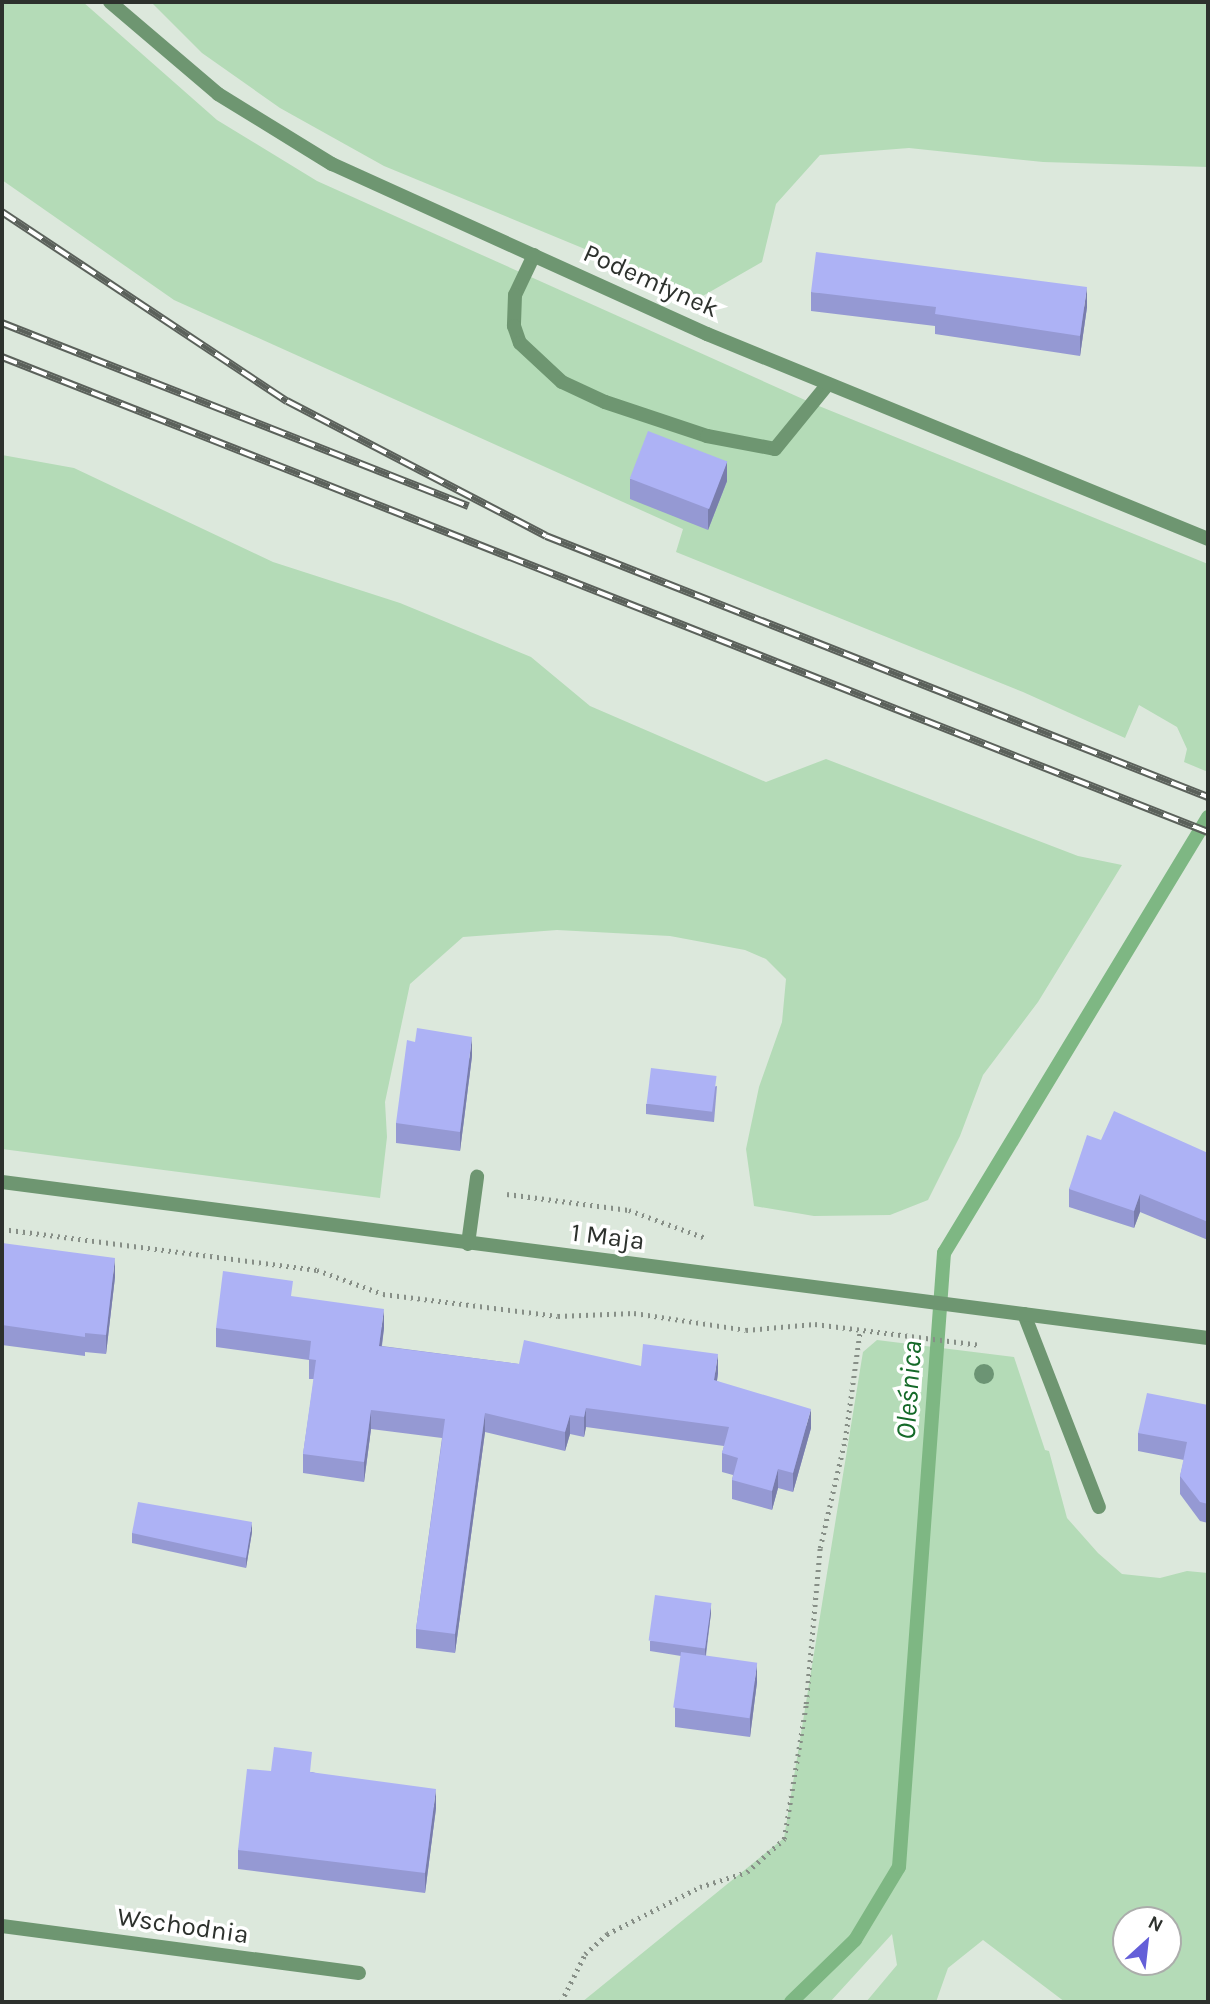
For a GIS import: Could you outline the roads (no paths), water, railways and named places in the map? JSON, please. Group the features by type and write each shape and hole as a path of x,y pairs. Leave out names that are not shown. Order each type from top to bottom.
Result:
{"street":[{"name":"Podemłynek","path":"110,2 218,94 332,164 828,384 1208,539"},
{"path":"534,255 515,295 514,326 520,343 562,382 605,402 707,436 775,449 828,384"},
{"name":"1 Maja","path":"2,1182 1208,1338"},
{"path":"468,1244 476,1183"},
{"path":"1024,1314 1099,1507"},
{"name":"Wschodnia","path":"2,1926 359,1973"}],"waterway":[{"name":"Oleśnica","path":"791,2002 855,1940 899,1867 944,1253 1208,817"}],"railway":[{"path":"2,212 287,401 546,536 1208,797"},
{"path":"2,323 468,506"},
{"path":"2,357 1208,832"}]}
